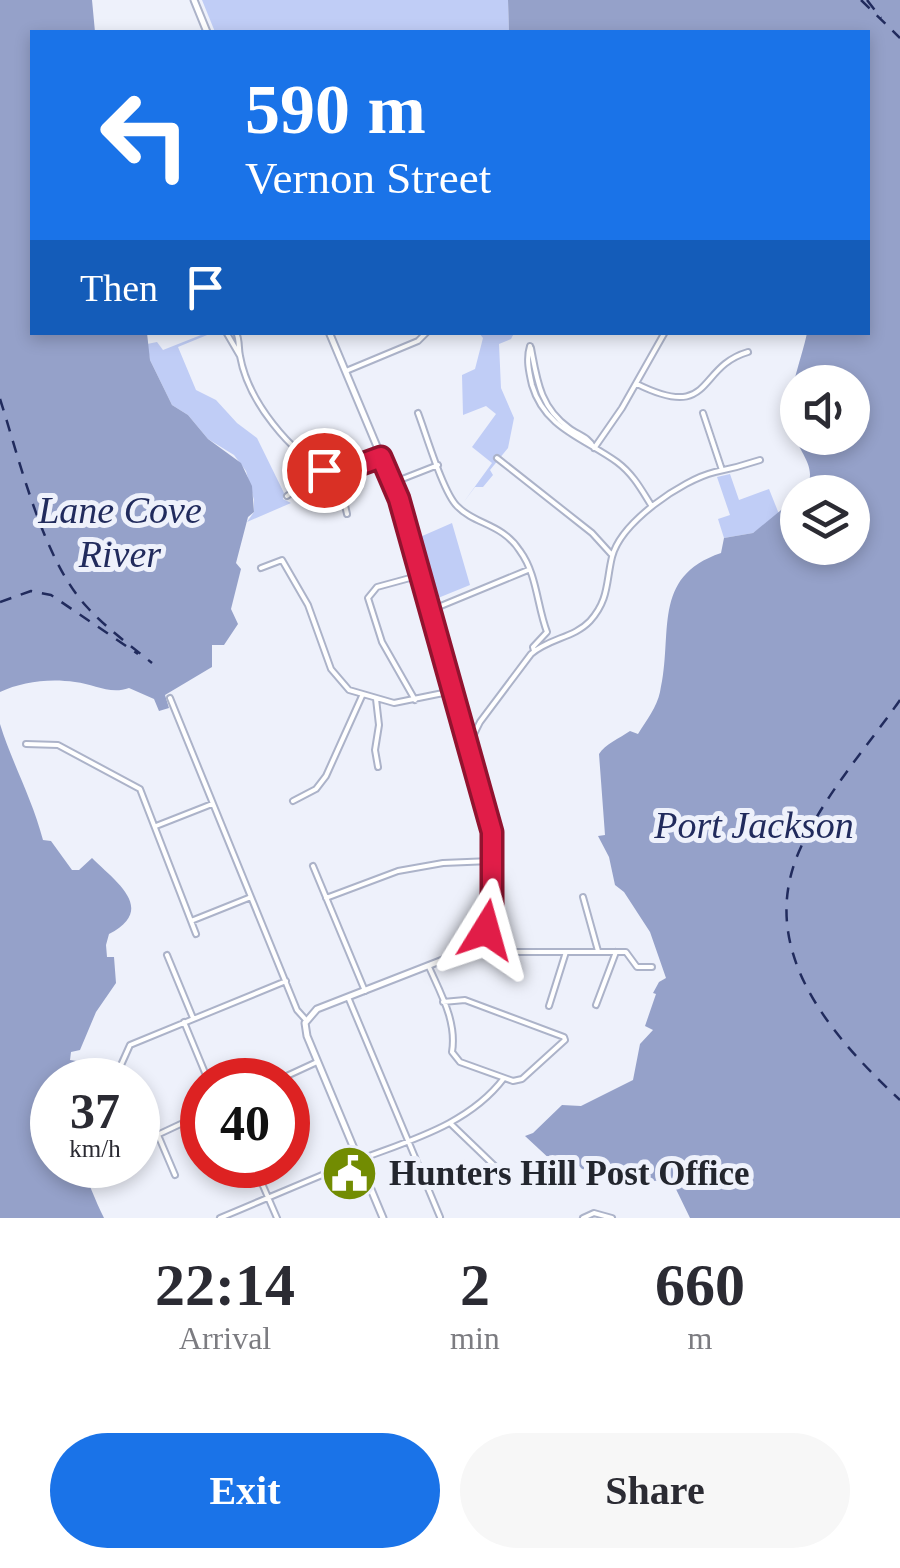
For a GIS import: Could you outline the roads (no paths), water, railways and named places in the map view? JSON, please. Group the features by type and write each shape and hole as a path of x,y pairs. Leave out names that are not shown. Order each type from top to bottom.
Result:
{"street":[{"path":"194,0 206,30"},
{"path":"228,335 268,417 296,450 324,470 337,473 381,457"},
{"path":"236,335 240,356"},
{"path":"330,335 392,483 492,832 490,915 476,947 317,1009 306,1020 304,1030 383,1218"},
{"path":"345,371 424,335"},
{"path":"594,448 664,335"},
{"path":"594,448 591,440 567,427 545,402 534,375 530,346 529,372 541,404 564,430 594,448 619,463 635,478 651,505"},
{"path":"636,384 660,396 682,398 700,390 735,356 748,352"},
{"path":"418,413 457,506 507,535 522,553 547,632 536,642 534,652 485,716 469,744"},
{"path":"703,413 722,472"},
{"path":"287,496 313,477 295,460 296,450"},
{"path":"497,458 592,533 612,555"},
{"path":"534,652 582,629 599,610 609,586 612,555 619,540 651,505 714,472 760,460"},
{"path":"392,483 438,465"},
{"path":"337,473 346,514"},
{"path":"261,568 282,560 308,604 339,682 362,696 394,703 453,691"},
{"path":"431,610 530,570"},
{"path":"415,700 382,642 368,598 376,587 421,575"},
{"path":"293,800 316,789 326,776 362,696"},
{"path":"170,698 297,1010 306,1020"},
{"path":"376,699 378,767"},
{"path":"26,744 58,745 140,789 196,934"},
{"path":"156,826 213,804"},
{"path":"326,898 398,871 442,863 493,861"},
{"path":"313,866 365,990"},
{"path":"191,921 251,897"},
{"path":"584,898 598,952"},
{"path":"476,947 486,952 628,953 640,968 652,967"},
{"path":"549,1006 566,952"},
{"path":"596,1004 616,952"},
{"path":"167,955 193,1018"},
{"path":"429,967 456,1034 453,1056 504,1078 522,1080 564,1044 564,1037 465,1000 444,1002"},
{"path":"124,1058 130,1046 286,982"},
{"path":"348,997 440,1217"},
{"path":"184,1022 199,1058"},
{"path":"310,1066 318,1062"},
{"path":"220,1218 359,1160 409,1144 464,1115 504,1078"},
{"path":"450,1123 503,1174"},
{"path":"160,1139 175,1175"},
{"path":"264,1188 277,1218"},
{"path":"583,1218 594,1213 612,1218"}],"water":[{"name":"Lane Cove River","path":"0,0 92,0 95,30 30,30 30,335 147,335 150,360 172,405 241,463 252,486 254,512 248,517 236,563 241,569 231,609 238,624 224,645 212,645 212,667 165,695 169,708 159,711 154,699 129,688 115,690 75,682 45,681 0,692"},
{"name":"Port Jackson","path":"508,0 900,0 900,1218 690,1218 673,1183 618,1181 582,1169 569,1155 553,1162 525,1136 562,1105 581,1106 633,1080 640,1044 653,1030 645,1026 656,994 653,993 666,978 650,932 624,892 615,885 609,857 598,836 605,835 599,754 630,731 638,734 656,703 664,670 669,610 683,577 699,563 721,553 724,538 753,533 780,511 780,565 870,565 870,475 810,475 804,455 870,455 870,365 799,365 806,335 870,335 870,30 509,30"},
{"path":"0,724 43,840 51,841 72,870 79,870 92,858 121,886 131,905 130,915 109,934 106,945 107,957 114,957 116,983 96,1012 80,1050 71,1052 70,1058 30,1058 30,1188 91,1188 104,1218 0,1218"}],"place":[{"name":"Hunters Hill Post Office","path":"350,1173"}]}
